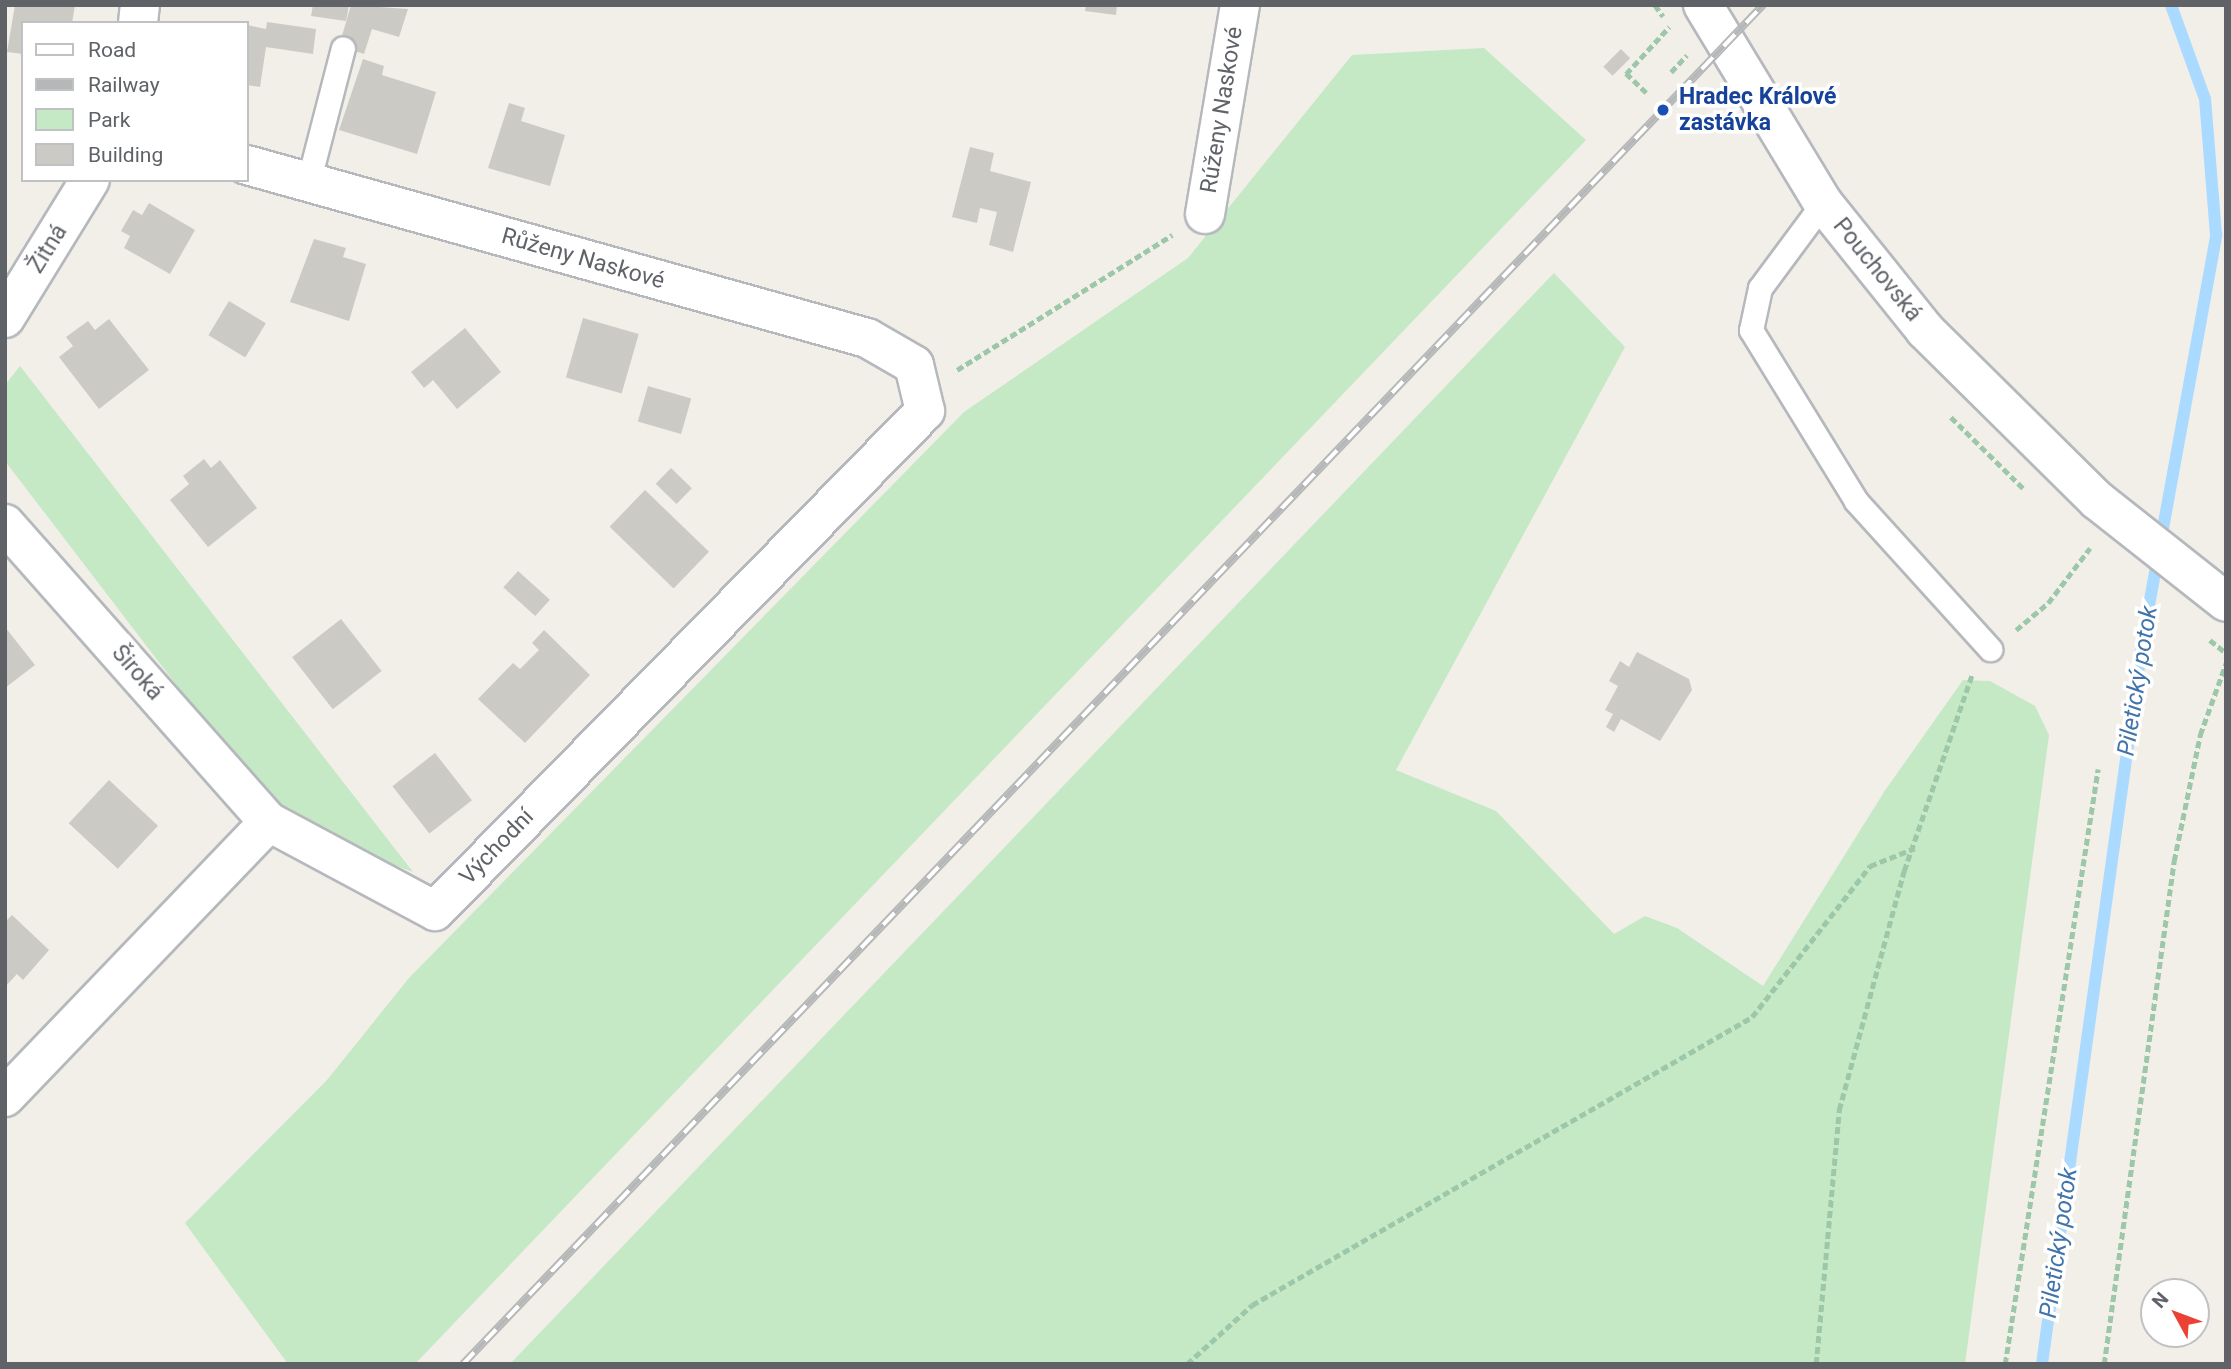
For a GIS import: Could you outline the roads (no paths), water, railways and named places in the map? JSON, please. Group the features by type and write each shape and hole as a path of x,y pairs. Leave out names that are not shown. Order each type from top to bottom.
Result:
{"street":[{"name":"Rúženy Naskové","path":"1205,214 1240,5"},
{"name":"Pouchovská","path":"1703,5 1823,203 1925,330 2097,500 2224,600"},
{"name":"Růženy Naskové","path":"248,165 867,338 918,379"},
{"name":"Žitná","path":"5,318 89,182"},
{"name":"Východní","path":"269,822 435,911 925,411 918,379"},
{"name":"Široká","path":"5,524 269,822"},
{"path":"5,1097 269,822"}],"lane":[{"path":"308,183 343,48"},
{"path":"1823,203 1760,288 1751,330 1856,501 1990,649"}],"waterway":[{"name":"Piletický potok","path":"2042,1364 2142,644 2216,235 2205,99 2171,5"}],"railway":[{"path":"463,1364 1763,5"}],"place":[{"name":"Hradec Králové zastávka","path":"1663,110"}]}
